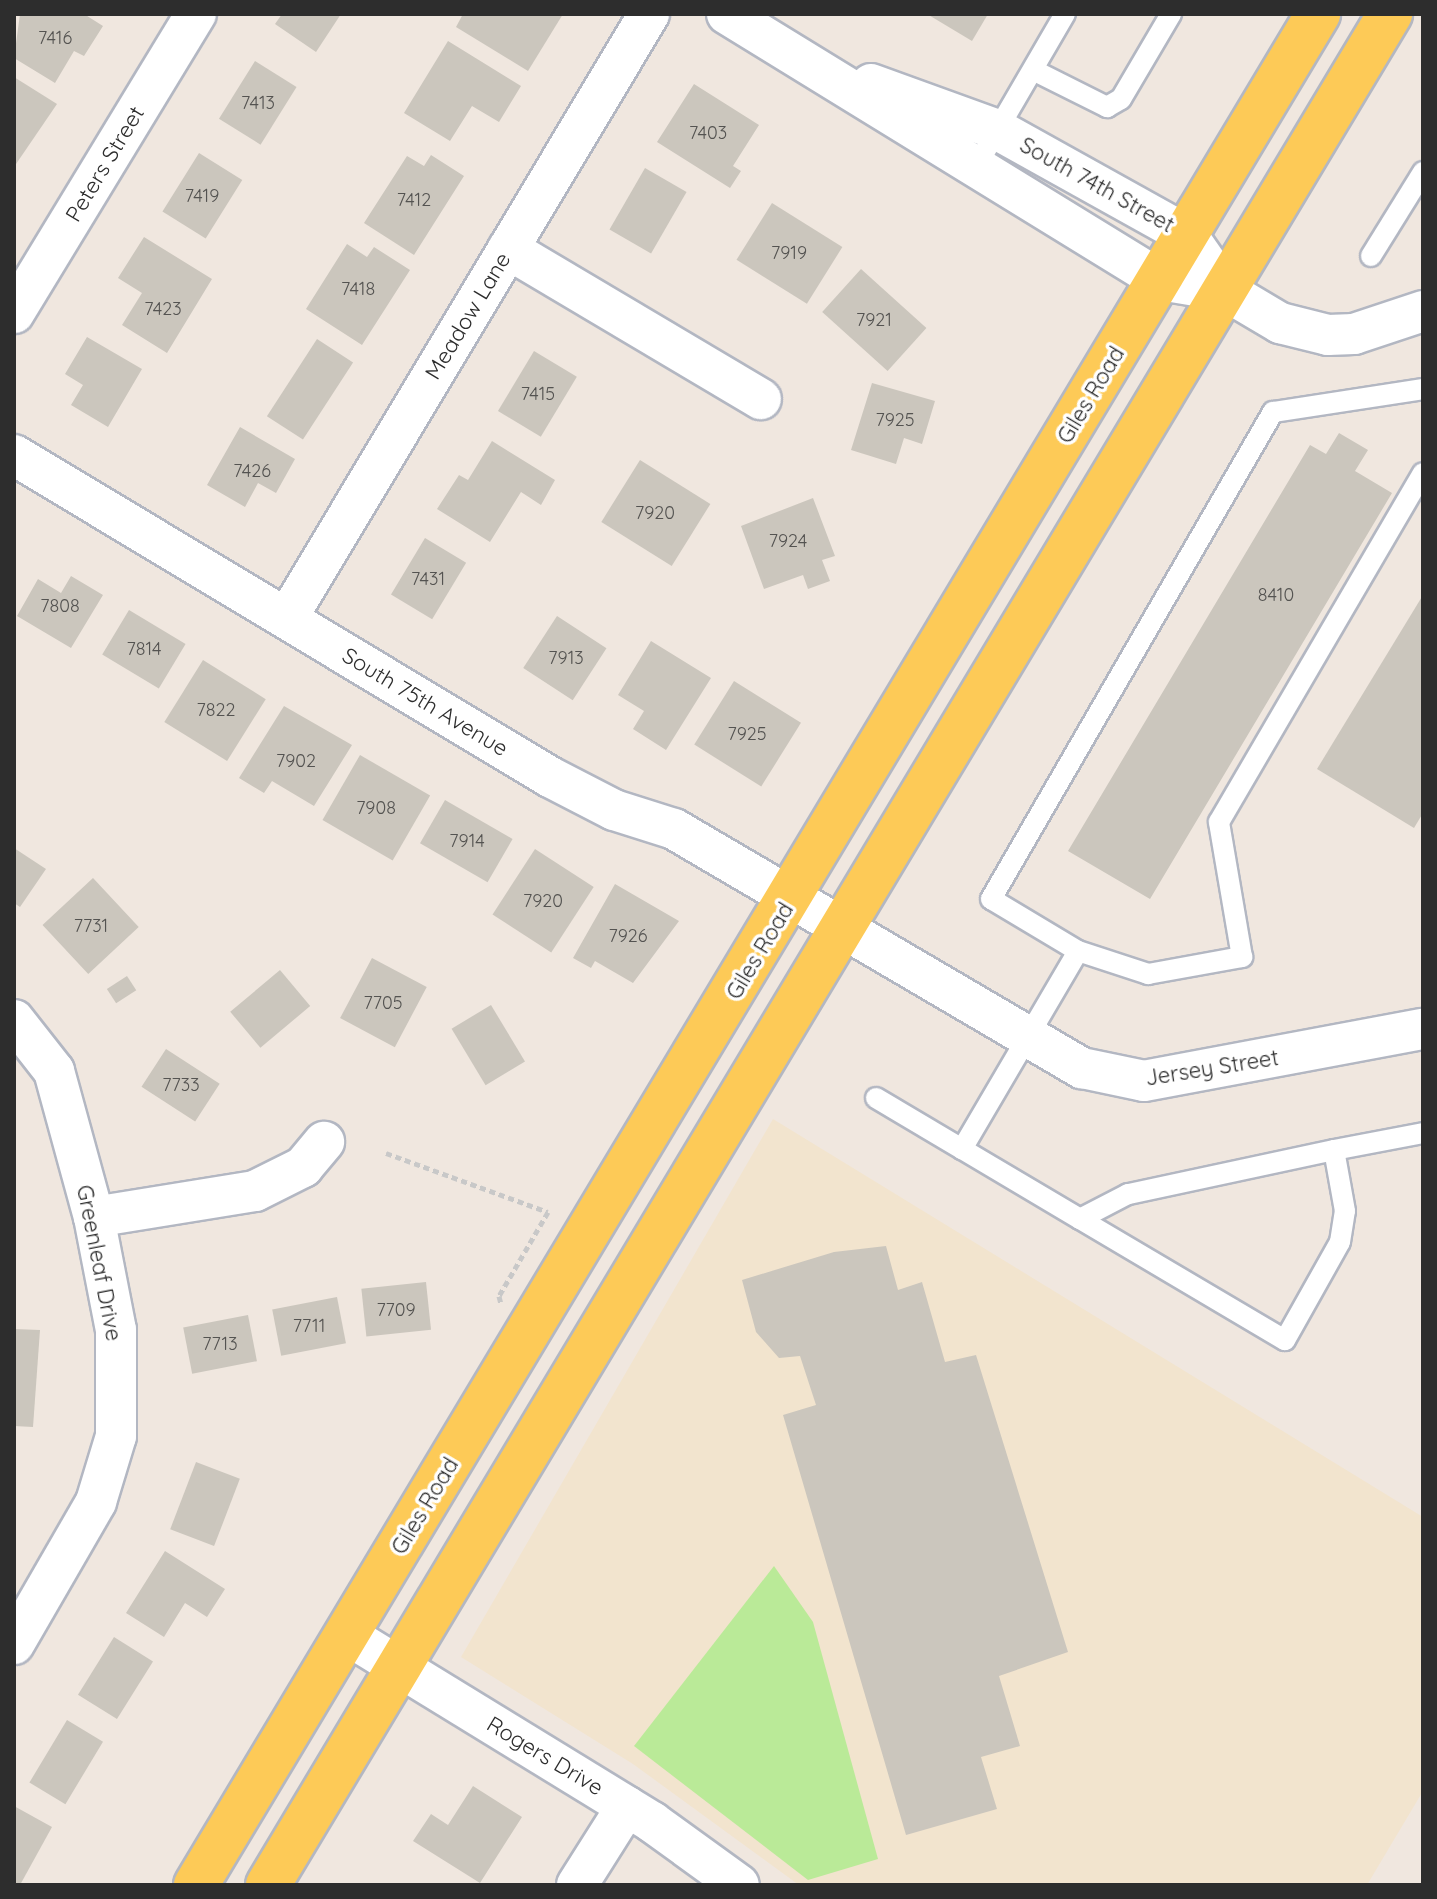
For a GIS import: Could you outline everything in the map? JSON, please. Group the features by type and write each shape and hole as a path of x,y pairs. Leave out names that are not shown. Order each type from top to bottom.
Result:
{"main road":[{"name":"Giles Road","path":"196,1885 791,899 1318,14"},
{"path":"268,1885 845,931 1390,14"}],"street":[{"name":"Peters Street","path":"14,313 196,14"},
{"name":"Meadow Lane","path":"287,618 649,14"},
{"name":"South 74th Street","path":"727,14 829,72 1160,280 1226,291"},
{"name":"South 74th Street","path":"829,72 998,130 1187,235 1226,291"},
{"path":"508,249 761,399"},
{"path":"1226,291 1280,323 1328,335 1354,334 1423,311"},
{"name":"South 75th Avenue","path":"14,455 550,777 614,810 674,829 845,931"},
{"name":"Jersey Street","path":"845,931 1025,1038 1082,1068 1144,1081 1423,1029"},
{"name":"Greenleaf Drive","path":"14,1020 54,1071 94,1217 116,1330 116,1436 96,1502 24,1603 14,1644"},
{"path":"94,1217 255,1191 303,1167 324,1142"},
{"name":"Rogers Drive","path":"347,1635 627,1806 739,1885"},
{"path":"577,1885 627,1806"}],"lane":[{"path":"977,165 1065,14"},
{"path":"1033,70 1107,107 1121,99 1171,14"},
{"path":"1371,256 1423,172"},
{"path":"1423,389 1273,412 991,899 1078,951 1148,974 1242,957 1219,822 1423,473"},
{"path":"962,1149 1078,951"},
{"path":"876,1098 1285,1340 1340,1242 1345,1211 1334,1150"},
{"path":"1080,1219 1128,1194 1423,1133"}],"path":[{"path":"386,1153 548,1212 499,1296 504,1314"}],"shaded area":[{"path":"773,1119 1423,1517 1423,1791 1367,1885 799,1885 633,1764 461,1657"}],"green space":[{"path":"774,1566 813,1622 878,1859 808,1880 634,1746"}],"building":[{"path":"20,14 84,14 103,26 84,56 74,51 55,83 14,58"},
{"path":"282,14 341,14 316,52 275,24"},
{"path":"463,14 563,14 528,71 456,27"},
{"path":"927,14 988,14 972,41"},
{"path":"448,41 521,86 499,122 472,106 450,141 404,113"},
{"path":"255,61 297,87 261,145 219,119"},
{"path":"14,77 57,104 14,167"},
{"path":"694,84 759,125 733,166 741,171 730,188 657,142"},
{"path":"199,153 242,180 206,239 162,212"},
{"path":"431,155 464,176 414,255 364,223 407,156 424,166"},
{"path":"645,168 687,192 651,253 610,229"},
{"path":"772,203 842,247 807,304 736,260"},
{"path":"144,237 212,279 167,353 122,325 142,293 118,278"},
{"path":"347,244 367,257 374,247 410,270 362,345 306,309"},
{"path":"861,269 926,328 888,371 822,312"},
{"path":"87,337 142,369 108,427 71,405 83,385 65,374"},
{"path":"317,339 353,362 303,440 267,416"},
{"path":"534,351 577,377 541,437 498,411"},
{"path":"872,383 935,401 922,444 904,438 896,464 851,450"},
{"path":"240,427 295,459 276,493 258,483 245,507 207,485"},
{"path":"1339,433 1368,450 1355,471 1392,493 1150,899 1068,851 1310,445 1326,454"},
{"path":"492,441 555,480 541,505 521,492 490,542 437,509 459,475 468,480"},
{"path":"640,460 710,504 672,566 601,522"},
{"path":"813,498 835,556 822,560 830,581 808,589 803,575 764,589 741,526"},
{"path":"425,538 466,563 432,619 391,595"},
{"path":"71,576 103,595 71,648 17,616 38,579 61,593"},
{"path":"1423,595 1423,813 1414,828 1317,769"},
{"path":"129,610 186,644 159,689 102,655"},
{"path":"557,616 606,648 573,700 523,668"},
{"path":"651,641 711,678 666,750 633,729 644,711 618,695"},
{"path":"203,660 266,699 227,761 164,722"},
{"path":"734,681 801,723 761,786 694,745"},
{"path":"284,706 352,745 314,806 272,781 264,793 239,778"},
{"path":"360,755 430,796 393,860 322,820"},
{"path":"445,800 513,839 488,882 420,843"},
{"path":"14,848 46,869 20,907 14,903"},
{"path":"535,849 594,887 551,953 493,914"},
{"path":"93,878 139,927 88,974 43,925"},
{"path":"615,884 679,921 633,983 595,961 591,968 573,958"},
{"path":"372,958 427,987 395,1047 340,1018"},
{"path":"280,970 310,1006 260,1048 230,1012"},
{"path":"127,976 136,990 116,1003 107,989"},
{"path":"491,1005 525,1062 486,1085 452,1029"},
{"path":"166,1049 220,1084 195,1122 141,1087"},
{"path":"886,1246 898,1290 922,1282 945,1362 976,1355 1068,1652 999,1676 1020,1746 981,1757 997,1809 906,1835 783,1415 816,1405 800,1356 779,1358 756,1332 742,1280 834,1252"},
{"path":"426,1282 431,1330 366,1337 361,1289"},
{"path":"337,1297 346,1343 281,1356 272,1310"},
{"path":"248,1315 257,1361 192,1374 183,1328"},
{"path":"14,1329 40,1330 33,1427 14,1426"},
{"path":"196,1462 240,1479 214,1546 170,1529"},
{"path":"165,1551 225,1589 207,1617 185,1603 164,1637 126,1613"},
{"path":"114,1637 153,1661 117,1719 78,1695"},
{"path":"67,1720 103,1742 65,1804 29,1783"},
{"path":"473,1786 522,1817 480,1883 413,1841 431,1814 448,1825"},
{"path":"14,1806 52,1827 20,1885 14,1885"}]}
